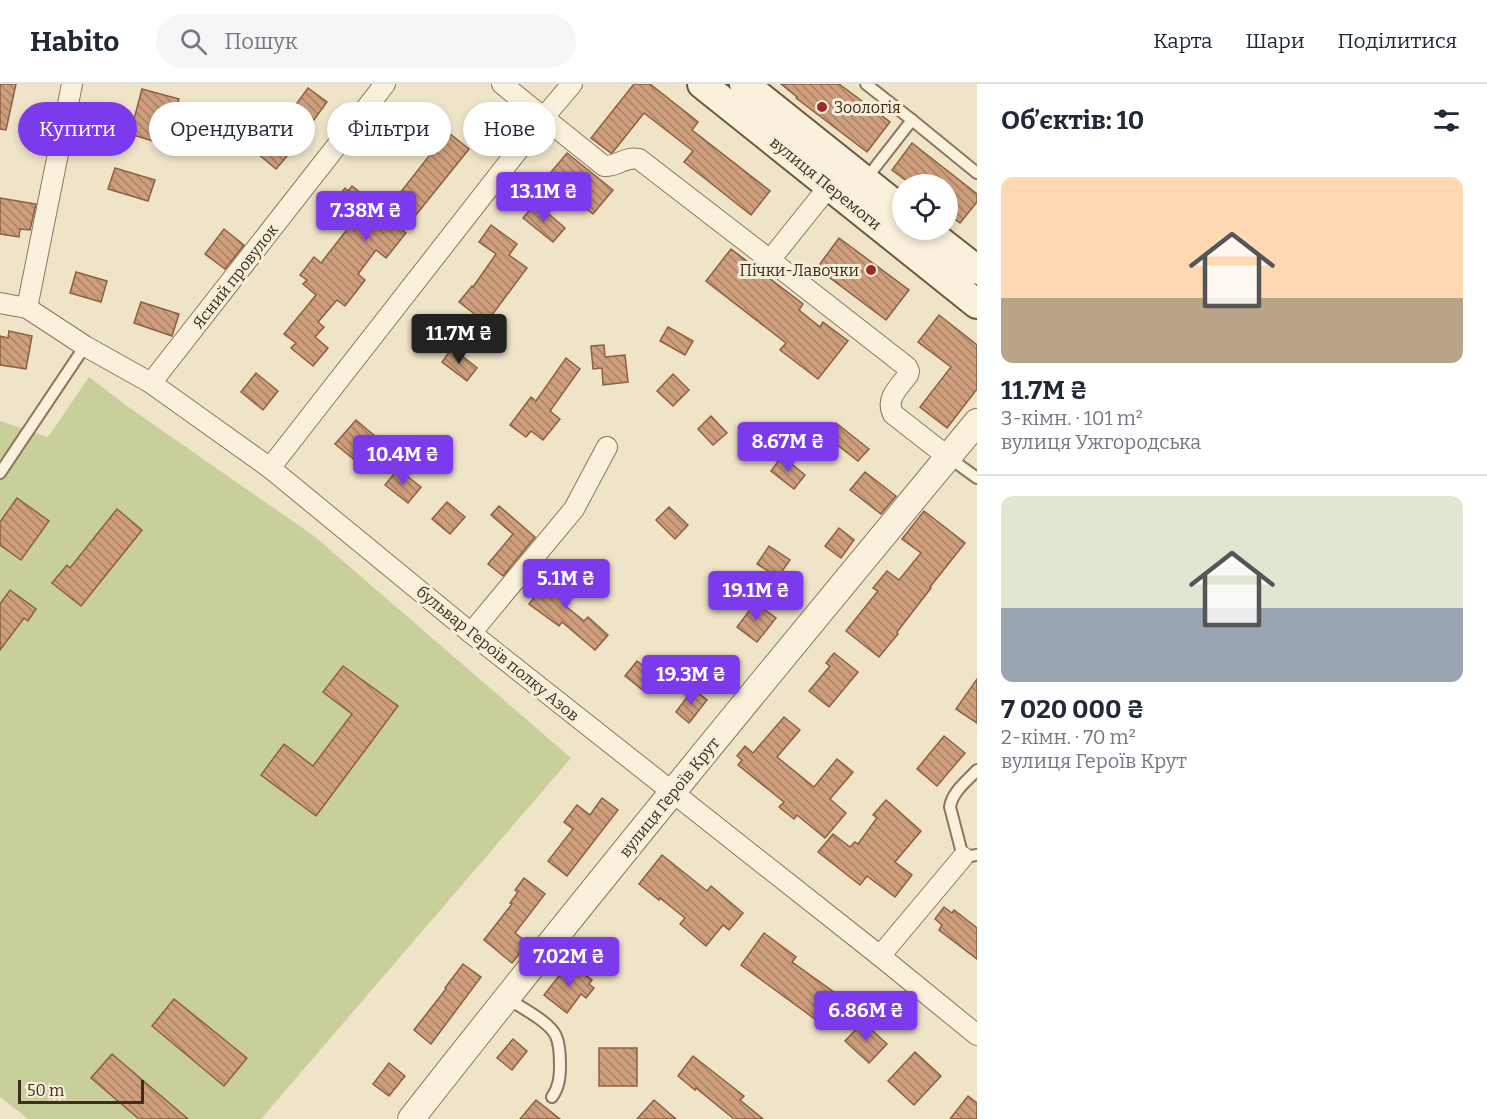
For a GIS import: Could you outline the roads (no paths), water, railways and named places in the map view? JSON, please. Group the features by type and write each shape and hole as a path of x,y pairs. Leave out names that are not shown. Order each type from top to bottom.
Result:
{"main road":[{"name":"вулиця Перемоги","path":"702,84 977,304"},
{"name":"вулиця Перемоги","path":"744,84 892,202"},
{"path":"939,240 977,270"}],"street":[{"path":"27,308 72,84"},
{"name":"Ясний провулок","path":"152,383 385,84"},
{"path":"502,84 525,102"},
{"path":"556,103 572,84"},
{"path":"556,127 604,166 611,166 631,157 639,159 907,367 908,375 890,400 890,408 893,414 948,457"},
{"path":"270,468 514,156"},
{"path":"770,260 830,185"},
{"name":"бульвар Героїв полку Азов","path":"0,303 27,308 85,346 152,383 270,468 471,633 977,1035"},
{"name":"вулиця Героїв Крут","path":"411,1119 672,792 977,422"},
{"path":"471,633 574,509 607,447"},
{"path":"880,956 970,856"}],"lane":[{"path":"866,84 977,173"},
{"path":"865,181 912,120"},
{"path":"0,473 85,346"},
{"path":"948,457 977,478"},
{"path":"970,856 950,807 955,793 977,770"},
{"path":"506,998 545,1023 556,1036 559,1051 559,1079 552,1097"}],"place":[{"name":"Зоологія","path":"822,107"},
{"name":"Пічки-Лавочки","path":"871,270"}]}
